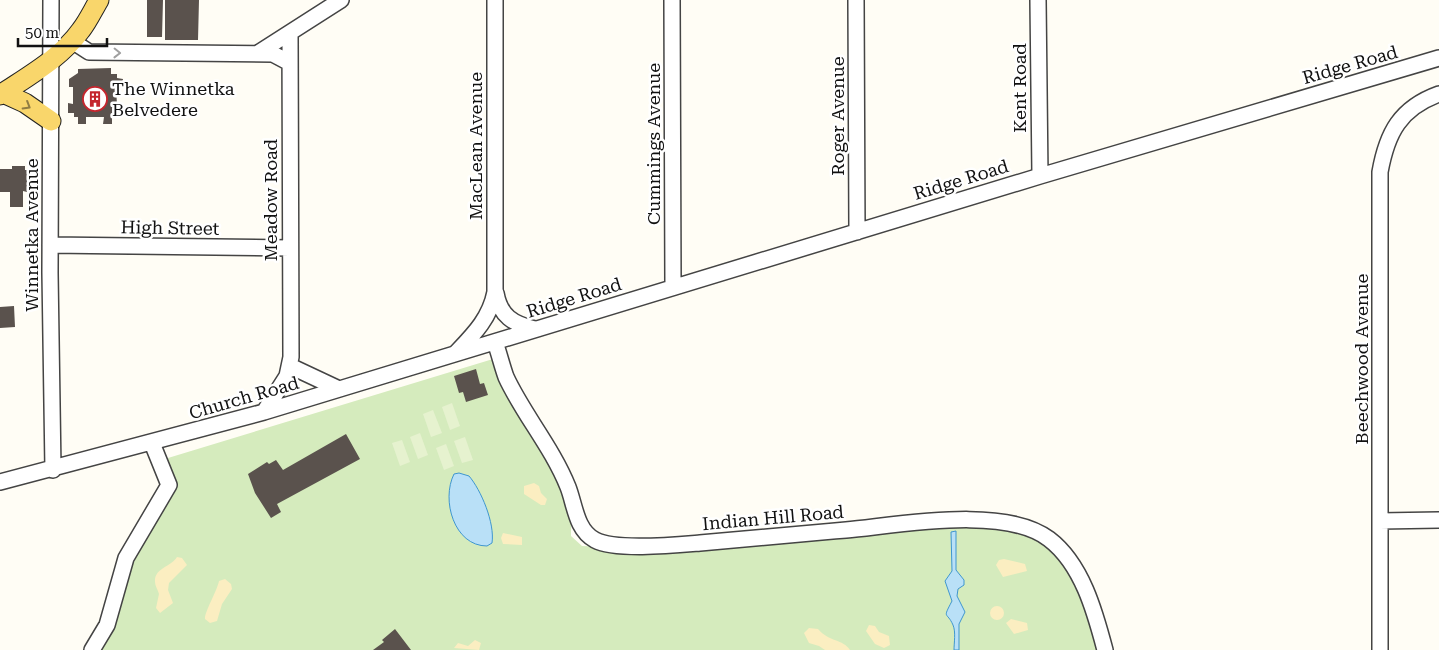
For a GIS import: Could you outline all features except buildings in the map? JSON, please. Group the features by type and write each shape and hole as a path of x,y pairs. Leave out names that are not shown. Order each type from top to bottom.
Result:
{"main road":[{"path":"1,94 51,60 72,41 93,2"},
{"path":"1,94 25,103 51,121"}],"street":[{"name":"Winnetka Avenue","path":"51,0 50,246 53,470"},
{"path":"257,54 341,0"},
{"name":"MacLean Avenue","path":"495,0 495,292 498,303 506,318 522,326 534,329"},
{"name":"Cummings Avenue","path":"672,0 673,287"},
{"name":"Roger Avenue","path":"856,0 858,232"},
{"name":"Kent Road","path":"1038,0 1040,176"},
{"name":"Meadow Road","path":"264,412 283,385 290,366 290,33"},
{"path":"72,41 88,52 273,54 290,63"},
{"name":"Ridge Road","path":"495,342 1040,176 1439,58"},
{"name":"Beechwood Avenue","path":"1380,650 1380,172 1389,136 1397,123 1419,103 1439,94"},
{"name":"High Street","path":"50,246 290,248"},
{"name":"MacLean Avenue","path":"456,353 478,330 486,317 495,292"},
{"name":"Church Road","path":"0,482 53,470 264,412 495,342"},
{"name":"Indian Hill Road","path":"495,342 507,377 549,448 568,487 580,525 594,540 617,544 682,545 956,519 1003,522 1037,532 1049,538 1060,549 1080,578 1094,613 1105,650"},
{"path":"290,366 339,389"},
{"path":"92,650 107,625 126,558 169,486 152,443"},
{"path":"1380,521 1439,520"}],"green space":[{"path":"493,359 559,479 571,514 571,536 582,546 704,550 967,525 1021,532 1054,548 1082,594 1100,650 98,650 169,469 168,458"},
{"path":"452,403 460,426 450,430 442,407"},
{"path":"433,410 442,433 431,437 423,414"},
{"path":"420,433 428,455 418,459 410,437"},
{"path":"465,437 473,460 462,463 454,441"},
{"path":"402,440 410,462 400,466 392,443"},
{"path":"446,444 454,466 444,470 436,448"}],"sand":[{"path":"534,483 539,486 541,493 547,499 545,505 541,505 524,494 524,486"},
{"path":"503,533 522,537 522,545 503,544 501,538"},
{"path":"177,557 182,558 187,565 169,583 168,590 173,603 160,613 156,608 159,594 155,584 155,577"},
{"path":"1004,559 1025,564 1027,571 1003,577 996,565 999,560"},
{"path":"225,579 231,584 232,589 222,604 217,621 210,623 205,619 206,612 219,581"},
{"path":"994,606 1000,606 1004,613 1000,620 994,620 990,616 990,610"},
{"path":"1011,619 1027,623 1028,630 1014,634 1006,623"},
{"path":"869,625 875,626 879,632 889,636 890,645 884,648 875,644 866,631"},
{"path":"809,628 818,629 827,636 844,644 850,650 825,650 809,643 804,633"},
{"path":"475,640 481,643 479,650 454,648 458,643 468,646"}],"water":[{"path":"459,473 469,476 474,482 486,507 492,535 492,543 487,546 476,544 466,538 453,520 450,508 450,485 454,474"},
{"path":"956,531 956,570 964,580 964,585 958,589 957,596 965,612 959,624 959,650 954,650 954,628 946,615 952,601 945,581 952,571 951,532"}],"place":[{"name":"The Winnetka Belvedere","path":"95,99"}]}
